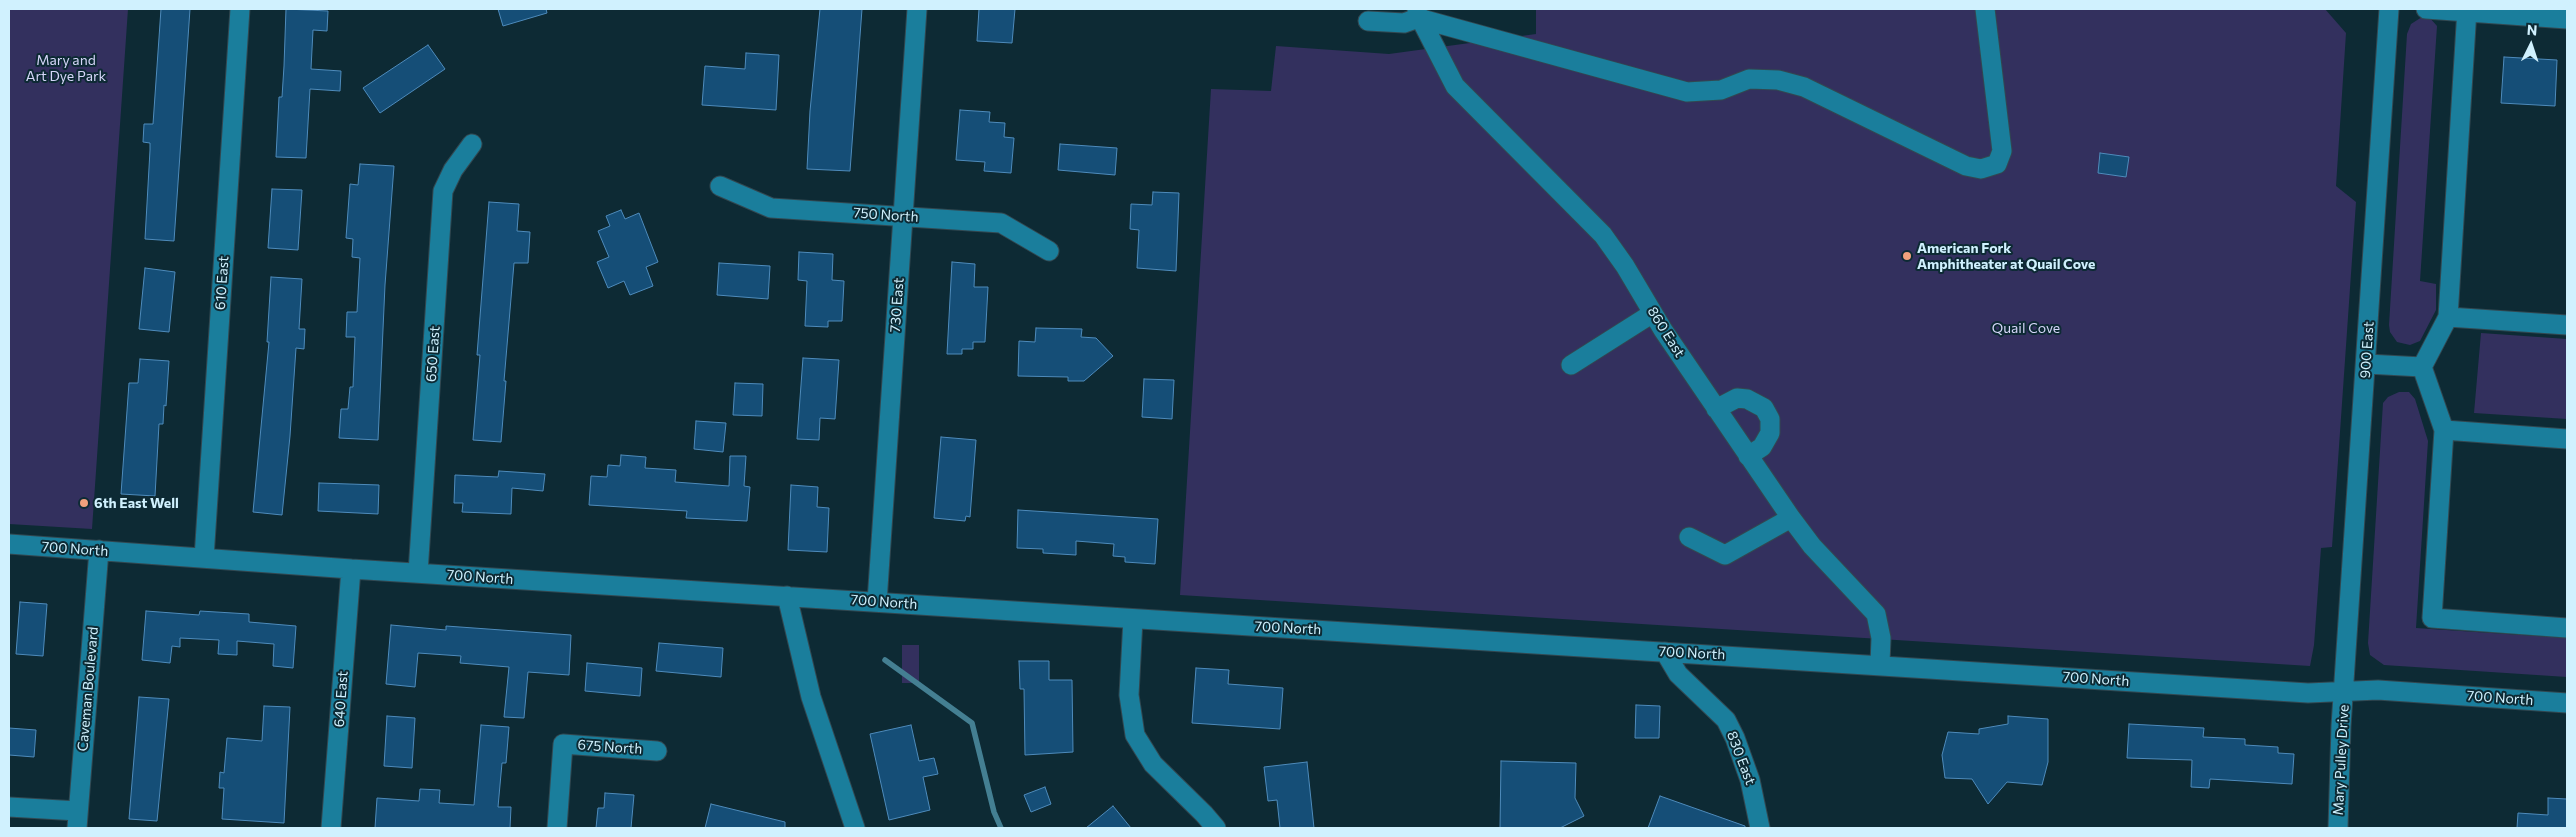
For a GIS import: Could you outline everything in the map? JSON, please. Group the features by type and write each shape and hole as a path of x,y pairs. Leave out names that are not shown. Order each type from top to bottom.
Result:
{"street":[{"name":"610 East","path":"204,558 240,9"},
{"name":"730 East","path":"876,602 917,9"},
{"path":"1368,21 1404,23 1417,13 1687,92 1721,90 1749,79 1778,80 1820,94 1966,166 1981,169 1997,164 2002,151 1985,9"},
{"name":"900 East","path":"2344,692 2389,9"},
{"path":"2426,9 2467,10 2567,19"},
{"path":"2467,10 2448,317 2422,367 2444,430 2432,618 2567,628"},
{"name":"860 East","path":"1417,13 1455,86 1602,235 1625,266 1653,313 1791,518 1812,546 1876,614 1881,638 1880,664"},
{"name":"650 East","path":"418,573 444,191 453,170 472,144"},
{"name":"750 North","path":"720,186 771,208 1001,223 1049,251"},
{"path":"1571,365 1653,313"},
{"path":"2448,317 2567,325"},
{"path":"2366,364 2422,367"},
{"path":"1716,408 1737,398 1747,399 1764,408 1770,419 1770,433 1762,447 1748,456"},
{"path":"2444,430 2567,439"},
{"path":"1689,537 1725,555 1791,518"},
{"name":"700 North","path":"9,544 351,569 1880,664 2308,693 2378,690 2567,703"},
{"name":"Caveman Boulevard","path":"77,820 99,550"},
{"name":"640 East","path":"331,828 351,569"},
{"path":"787,596 811,697 854,828"},
{"path":"1133,619 1129,695 1135,735 1153,764 1216,828"},
{"name":"830 East","path":"1665,652 1678,674 1726,720 1750,780 1760,828"},
{"name":"Mary Pulley Drive","path":"2338,828 2344,692"},
{"name":"675 North","path":"557,828 563,744 657,751"},
{"path":"9,807 77,820"}],"green space":[{"name":"Mary and Art Dye Park","path":"9,9 128,9 92,529 9,524"},
{"name":"Quail Cove","path":"1536,9 2325,9 2346,33 2336,186 2356,202 2332,547 2321,548 2314,645 2310,666 1180,595 1211,89 1271,91 1276,46 1389,54 1536,34"},
{"path":"2422,17 2429,17 2437,26 2420,281 2436,284 2436,310 2420,341 2410,345 2397,342 2390,332 2389,325 2407,34 2411,24"},
{"path":"2481,333 2567,339 2567,419 2474,413"},
{"path":"2399,392 2409,392 2415,399 2428,441 2416,628 2567,638 2567,677 2384,665 2370,655 2368,643 2383,403 2388,397"},
{"path":"902,645 919,645 919,683 902,683"}],"building":[{"path":"161,9 190,9 174,241 145,239 150,143 143,142 144,124 153,124"},
{"path":"286,9 328,11 327,31 313,30 311,69 341,71 340,91 310,89 306,158 276,157 279,97 282,97"},
{"path":"498,9 546,9 547,13 503,26"},
{"path":"820,9 862,9 850,171 807,169 810,111"},
{"path":"979,9 1015,9 1012,43 977,41"},
{"path":"428,45 445,69 380,113 363,88"},
{"path":"746,53 779,55 776,110 702,105 705,66 745,69"},
{"path":"2504,57 2557,60 2555,106 2501,103"},
{"path":"960,110 990,112 989,122 1005,123 1004,137 1014,138 1011,173 984,171 985,162 956,160"},
{"path":"1060,144 1117,148 1115,175 1058,170"},
{"path":"2100,153 2129,157 2126,177 2098,173"},
{"path":"360,164 394,166 385,285 378,440 339,438 341,409 348,409 350,387 353,387 355,337 346,337 347,312 357,312 360,258 352,257 353,239 346,238 350,184 358,185"},
{"path":"272,189 302,190 298,250 268,248"},
{"path":"1153,192 1179,193 1176,271 1137,268 1139,230 1130,229 1131,204 1152,205"},
{"path":"489,202 519,204 517,231 530,232 528,263 514,263 501,442 473,440 480,355 477,355"},
{"path":"621,210 625,219 639,213 658,262 646,267 653,286 630,295 624,281 608,288 597,262 609,257 598,231 610,226 606,216"},
{"path":"799,252 833,254 832,280 844,281 842,321 828,321 828,327 805,326 807,281 798,280"},
{"path":"952,262 975,264 974,287 988,287 985,342 973,342 973,349 962,349 962,354 947,354"},
{"path":"719,263 770,266 768,299 717,295"},
{"path":"145,268 175,272 169,332 139,329"},
{"path":"271,277 302,279 299,329 305,329 304,349 296,348 282,515 253,512 269,342 267,342"},
{"path":"1036,328 1082,329 1081,337 1096,338 1113,356 1084,381 1068,381 1068,377 1018,376 1019,341 1035,342"},
{"path":"803,358 839,360 835,419 820,418 819,440 797,439"},
{"path":"140,359 169,361 166,406 164,405 163,424 159,424 155,496 121,494 129,383 138,383"},
{"path":"1144,379 1174,380 1172,419 1142,417"},
{"path":"735,383 763,384 762,416 733,415"},
{"path":"696,421 726,423 723,452 694,449"},
{"path":"941,437 976,440 970,517 966,516 965,521 934,518"},
{"path":"621,455 646,457 645,468 676,470 675,482 729,486 730,456 746,456 744,486 750,487 747,521 686,518 687,511 589,505 591,476 607,477 608,465 620,466"},
{"path":"499,471 545,474 543,491 512,488 511,514 462,512 463,503 454,503 455,475 498,477"},
{"path":"319,483 379,485 378,514 318,511"},
{"path":"791,485 818,487 817,507 829,508 827,552 788,550"},
{"path":"1018,510 1158,519 1155,564 1125,562 1125,557 1113,556 1114,544 1076,541 1076,555 1043,553 1043,549 1017,548"},
{"path":"20,602 47,604 43,656 16,654"},
{"path":"146,611 199,615 200,611 249,614 249,622 296,626 293,668 273,666 274,644 237,641 237,655 218,654 219,640 180,638 180,647 172,646 170,663 142,660"},
{"path":"391,625 446,630 446,626 571,635 569,675 528,672 524,718 504,717 509,667 460,663 461,656 418,653 415,687 386,684"},
{"path":"659,643 723,648 721,677 656,671"},
{"path":"1019,661 1049,661 1049,680 1072,680 1073,752 1025,755 1024,689 1020,689"},
{"path":"587,663 642,668 640,696 585,691"},
{"path":"1196,668 1229,670 1228,684 1283,688 1280,729 1192,723"},
{"path":"139,697 169,699 157,821 129,819"},
{"path":"1636,705 1660,706 1659,738 1635,738"},
{"path":"264,706 290,707 284,823 222,819 224,788 219,788 220,772 224,773 227,738 262,741"},
{"path":"387,716 415,718 412,768 384,766"},
{"path":"2008,716 2048,719 2048,762 2042,785 2007,782 1988,804 1972,779 1945,778 1942,755 1948,732 1979,734 1979,729 2008,724"},
{"path":"2129,724 2204,728 2203,737 2245,739 2245,745 2278,747 2278,753 2294,754 2292,784 2210,779 2209,788 2191,787 2192,760 2127,758"},
{"path":"481,725 509,727 506,763 502,763 498,807 511,807 510,828 375,828 377,798 419,801 420,789 440,790 439,803 474,805"},
{"path":"911,725 919,761 934,758 938,774 923,777 930,810 889,820 870,734"},
{"path":"9,728 36,730 34,757 9,755"},
{"path":"1501,761 1576,763 1575,798 1584,816 1560,828 1500,828"},
{"path":"1307,762 1314,828 1280,828 1277,800 1268,801 1264,767"},
{"path":"1045,787 1051,804 1031,812 1024,795"},
{"path":"605,793 634,795 631,828 596,828 598,808 604,808"},
{"path":"1660,796 1745,826 1745,828 1648,828"},
{"path":"2548,798 2567,799 2567,828 2517,828 2518,813 2548,815"},
{"path":"711,804 785,822 785,828 705,828"},
{"path":"1113,806 1131,828 1086,828"}],"waterway":[{"path":"885,660 972,723 994,812 1001,828"}],"place":[{"name":"American Fork Amphitheater at Quail Cove","path":"1907,256"},
{"name":"6th East Well","path":"84,503"}]}
